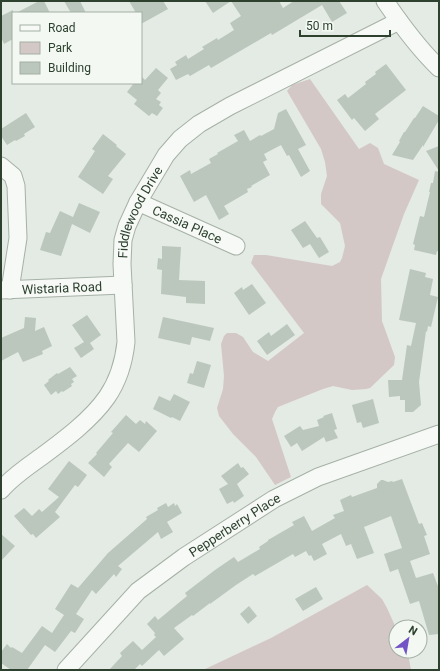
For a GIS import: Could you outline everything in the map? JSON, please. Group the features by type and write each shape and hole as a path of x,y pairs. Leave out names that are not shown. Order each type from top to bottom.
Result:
{"street":[{"path":"385,1 432,62 439,68"},
{"name":"Fiddlewood Drive","path":"1,490 23,469 60,443 94,414 108,396 116,381 126,348 122,264 123,240 127,226 138,202 166,155 180,139 199,124 230,106 399,21"},
{"path":"1,166 13,176 16,186 18,238 5,290"},
{"name":"Cassia Place","path":"138,202 236,246"},
{"name":"Wistaria Road","path":"5,290 123,285"},
{"name":"Pepperberry Place","path":"66,670 138,591 184,557 274,499 318,477 439,434"}],"green space":[{"path":"310,79 359,149 370,143 378,148 384,164 419,180 404,214 381,279 382,321 395,357 394,365 370,388 352,390 333,386 278,407 272,419 291,477 275,485 256,457 233,434 219,416 217,408 223,389 224,376 221,344 227,333 236,333 243,337 253,352 268,361 304,333 251,263 254,255 266,255 332,266 340,262 342,258 345,246 340,223 321,204 321,194 327,176 321,149 287,91 292,85"},
{"path":"367,585 382,599 392,619 388,619 388,659 409,659 411,670 203,670 271,638"}],"building":[{"path":"39,1 44,1 50,12 18,12"},
{"path":"64,1 80,1 86,12 70,12"},
{"path":"129,1 163,1 168,9 142,23 142,12 135,12"},
{"path":"205,1 231,1 213,13"},
{"path":"231,1 279,1 283,8 294,1 339,1 347,13 332,22 322,5 272,35 271,33 211,68 209,65 190,76 188,74 176,80 170,69 177,65 175,62 186,55 188,59 204,49 202,47 217,38 218,40 234,30 230,23 241,16"},
{"path":"13,10 12,40 4,44 1,37 1,16"},
{"path":"386,64 406,90 375,114 379,119 365,131 354,118 352,120 337,100 345,94 348,98 366,84 365,82 376,74 375,72"},
{"path":"156,68 168,78 158,90 161,93 156,99 161,102 159,105 163,108 157,116 152,113 149,116 134,104 137,100 127,92 133,84 142,84 142,77 145,80"},
{"path":"423,106 439,116 439,120 423,147 423,145 413,160 392,155 404,132"},
{"path":"286,109 306,145 298,149 310,171 301,177 289,155 287,156 281,145 264,154 267,160 263,162 270,175 247,189 248,192 224,206 229,214 219,220 206,195 194,202 180,176 190,170 191,174 211,163 209,159 238,141 234,135 244,130 250,141 274,129 278,113"},
{"path":"26,113 35,127 24,134 25,136 7,145 1,136 1,129"},
{"path":"103,134 126,154 108,176 113,179 103,194 78,177 95,151 92,149"},
{"path":"439,146 439,171 426,151"},
{"path":"435,171 439,172 439,252 437,251 436,255 414,250 415,245 413,244 420,216 424,217"},
{"path":"79,203 100,212 90,233 72,224 61,256 40,250 46,232 50,233 60,211 73,217"},
{"path":"305,221 317,238 320,237 329,252 319,258 310,244 303,248 291,230"},
{"path":"162,246 181,247 179,280 205,281 205,304 186,303 186,297 161,294 162,270 157,269 158,258 162,259"},
{"path":"410,269 426,273 425,277 433,279 430,295 438,297 431,327 428,326 427,332 426,331 419,382 421,405 413,412 405,412 405,400 400,400 400,396 389,397 388,380 402,380 407,345 411,346 416,323 399,320"},
{"path":"252,284 266,303 249,315 234,293 242,287 243,290"},
{"path":"87,315 101,335 90,343 94,349 81,358 74,348 84,342 72,325"},
{"path":"25,317 36,318 35,331 44,327 52,346 42,351 43,354 23,362 18,352 1,361 1,338 24,328"},
{"path":"163,317 214,328 210,341 192,337 190,345 158,338"},
{"path":"287,324 295,335 267,355 257,341 269,332 271,336"},
{"path":"197,361 211,365 204,388 187,383 190,373 193,374"},
{"path":"70,367 77,376 72,379 74,382 71,384 72,386 63,392 62,391 58,394 56,391 51,395 44,385 57,373 58,374"},
{"path":"174,394 190,402 180,421 153,409 159,396 170,401"},
{"path":"373,399 379,423 363,428 361,422 357,423 352,405"},
{"path":"332,413 337,429 334,430 338,438 326,442 324,437 302,451 297,443 291,447 284,436 300,426 303,430 319,426 317,420"},
{"path":"126,415 136,424 140,420 145,424 146,421 157,431 139,452 128,443 109,464 112,467 104,477 88,463 97,454 96,453 113,433 111,432"},
{"path":"69,461 87,475 78,487 75,485 55,512 60,517 36,538 33,534 31,535 14,516 24,508 32,516 39,509 42,512 59,497 48,489"},
{"path":"238,463 241,468 243,467 249,474 237,484 244,496 234,503 233,501 227,504 219,489 228,484 221,476"},
{"path":"402,479 419,524 422,523 427,535 424,536 430,554 410,561 416,578 433,573 439,589 439,634 429,635 428,619 424,619 419,601 410,604 398,569 390,572 384,554 402,548 391,516 364,527 374,553 357,559 351,544 346,546 341,534 322,544 327,554 314,561 311,555 309,556 306,551 295,557 293,554 255,576 253,574 174,628 184,639 164,656 159,650 142,666 140,664 134,670 109,670 122,656 120,653 133,641 142,650 156,637 154,635 155,633 147,624 155,616 158,620 187,596 185,593 234,557 238,562 260,549 259,547 268,540 294,525 292,522 304,516 312,531 335,518 333,515 344,511 340,500 351,495 352,497 377,488 377,484 381,480 393,482"},
{"path":"166,503 168,507 174,503 175,506 177,504 182,513 167,522 173,532 161,539 158,532 118,566 122,569 116,577 114,574 96,594 92,590 76,614 84,619 75,633 71,631 55,652 45,645 27,670 11,670 1,663 1,652 7,644 11,648 12,647 22,653 42,626 52,633 64,615 55,609 71,584 78,588 108,553 147,519 146,517"},
{"path":"1,534 15,546 1,561"},
{"path":"316,587 323,599 303,611 295,599"},
{"path":"249,606 257,616 248,624 240,614"}]}
